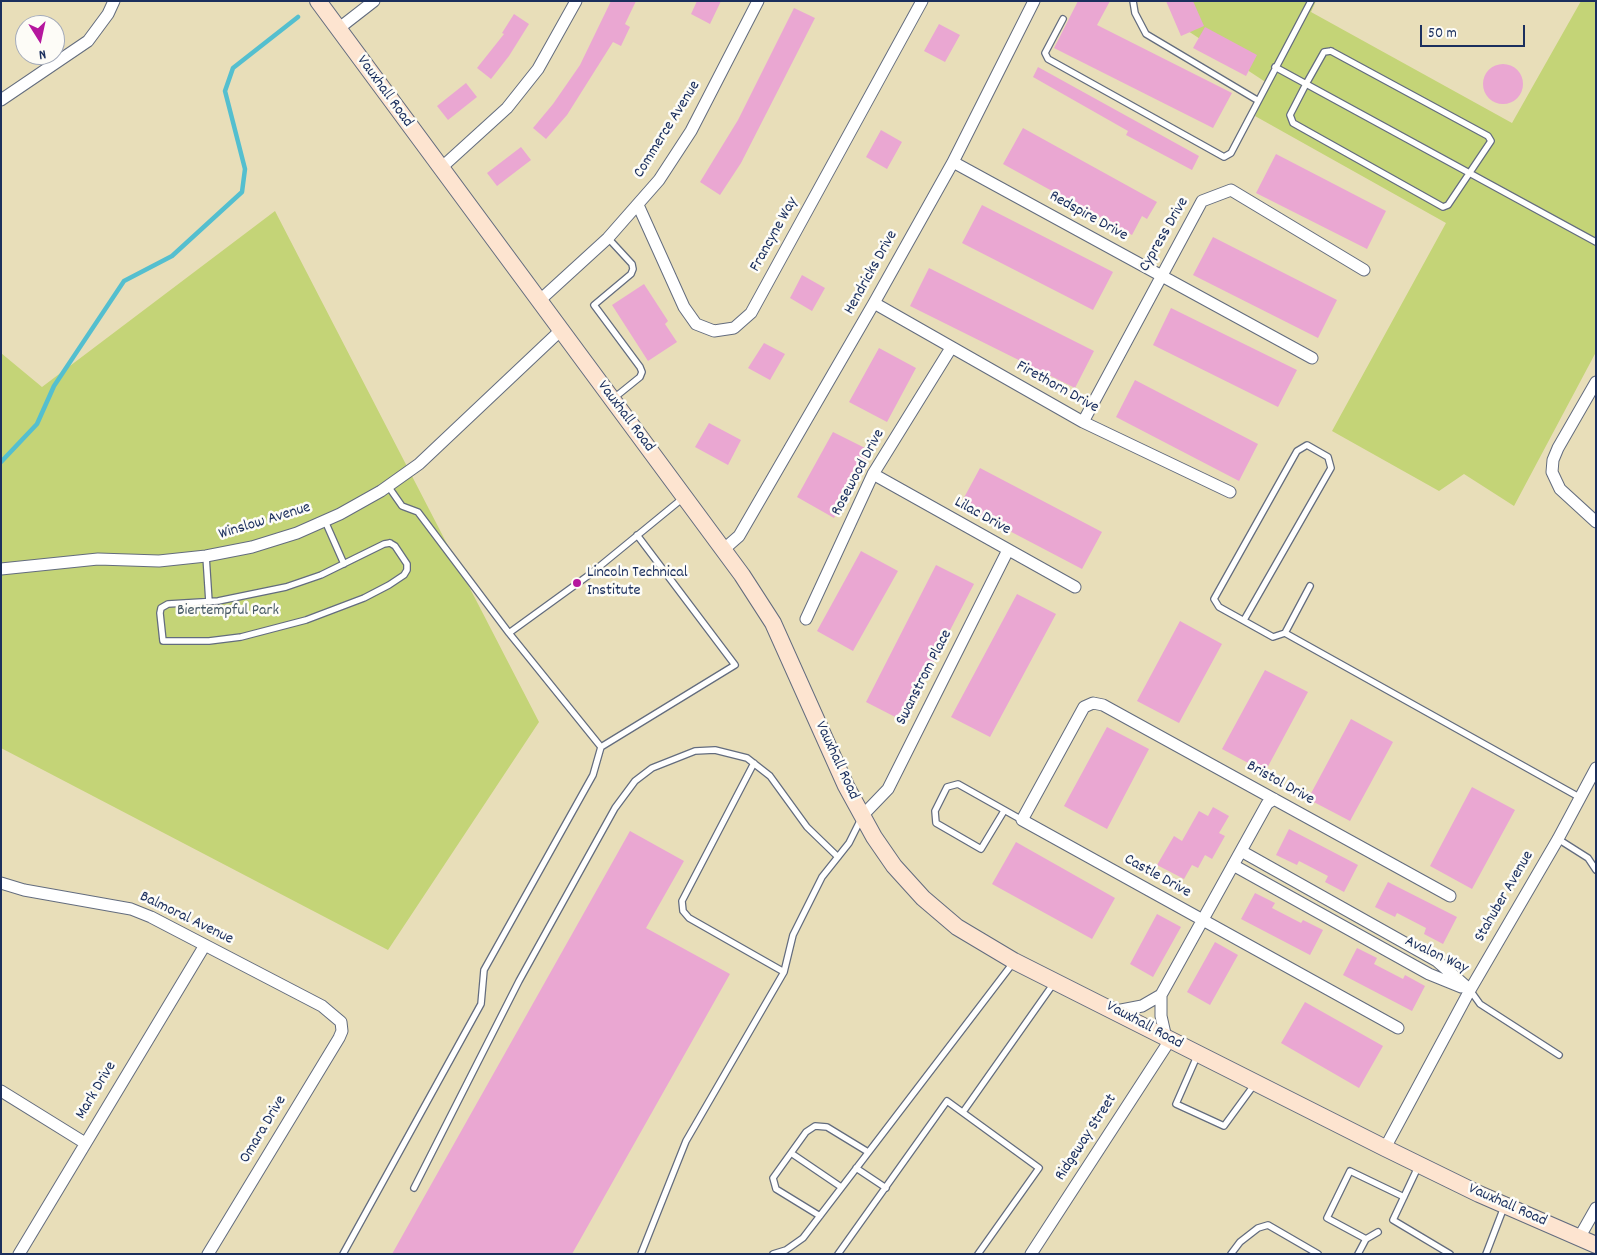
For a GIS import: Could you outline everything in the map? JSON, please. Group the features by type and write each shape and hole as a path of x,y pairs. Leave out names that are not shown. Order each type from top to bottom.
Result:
{"street":[{"path":"1,100 88,41 108,14 114,1"},
{"name":"Vauxhall Road","path":"318,1 723,550 773,622 846,786 894,866 923,898 957,927 1014,961 1419,1165 1596,1245"},
{"path":"338,29 374,1"},
{"path":"441,168 507,108 538,69 576,1"},
{"name":"Commerce Avenue","path":"539,301 608,238 659,180 691,130 758,1"},
{"name":"Francyne Way","path":"638,204 684,307 696,324 714,331 734,328 751,313 922,1"},
{"name":"Hendricks Drive","path":"723,550 740,536 874,304 953,162 1034,1"},
{"name":"Redspire Drive","path":"953,162 1312,358"},
{"name":"Cypress Drive","path":"1083,422 1160,275 1202,201 1231,190 1364,270"},
{"name":"Firethorn Drive","path":"874,304 1083,422 1230,492"},
{"name":"Winslow Avenue","path":"1,569 98,559 159,561 206,556 252,547 297,533 324,521 388,486 419,464 560,330"},
{"name":"Rosewood Drive","path":"806,619 874,474 951,348"},
{"path":"1596,382 1558,448 1553,460 1552,472 1560,489 1596,522"},
{"name":"Lilac Drive","path":"874,474 1075,587"},
{"name":"Swanstrom Place","path":"863,815 888,789 1008,550"},
{"name":"Bristol Drive","path":"1022,820 1084,707 1093,703 1103,705 1450,896"},
{"name":"Stahuber Avenue","path":"1385,1148 1470,990 1558,839 1596,768"},
{"path":"1168,1039 1161,1016 1161,995 1267,804 1274,799"},
{"name":"Castle Drive","path":"1022,820 1398,1028"},
{"name":"Avalon Way","path":"1240,851 1437,961 1470,990"},
{"name":"Avalon Way","path":"1233,865 1428,974 1470,990"},
{"name":"Balmoral Avenue","path":"1,883 24,890 131,909 151,917 322,1006 341,1022"},
{"name":"Mark Drive","path":"19,1254 204,945"},
{"path":"1116,1011 1142,1006 1161,995"},
{"name":"Omara Drive","path":"208,1254 339,1038 342,1031 341,1022"},
{"name":"Ridgeway Street","path":"1031,1254 1168,1039"},
{"path":"1,1090 85,1142"},
{"path":"1579,1238 1596,1208"}],"lane":[{"path":"1133,1 1135,13 1146,34 1257,100"},
{"path":"1063,19 1045,53 1048,59 1224,157 1231,153 1257,100 1311,1"},
{"path":"1331,51 1488,136 1490,141 1470,174 1448,205 1443,208 1293,123 1290,115 1306,84 1324,52 1331,51"},
{"path":"1276,67 1596,242"},
{"path":"608,238 632,264 633,269 631,274 594,305 642,372 640,377 612,400"},
{"path":"1244,620 1331,468 1328,457 1307,445 1297,450 1214,598 1219,607 1273,637 1285,633 1310,586"},
{"path":"388,486 402,506 418,512 510,633 601,747"},
{"path":"510,633 589,575 684,497"},
{"path":"324,521 344,564"},
{"path":"342,1254 481,1004 484,970 593,775 601,747 735,665 637,535"},
{"path":"390,543 395,546 407,564 407,570 404,575 381,590 306,620 241,637 201,641 164,641 161,635 161,608 168,604 209,602 249,596 286,587 344,564 384,544 390,543"},
{"path":"206,556 209,602"},
{"path":"1285,633 1579,797"},
{"path":"414,1188 519,981 626,791 635,781 652,768 694,751 730,753 754,763 770,776 783,797 812,832 838,857"},
{"path":"754,763 682,901 683,911 689,918 784,972"},
{"path":"1004,810 982,849 936,823 935,811 948,787 958,784 1022,820"},
{"path":"641,1254 686,1141 784,972 797,926 822,877 857,830 863,815"},
{"path":"1558,839 1588,858 1596,870"},
{"path":"773,1254 786,1250 802,1238 1014,961"},
{"path":"963,1112 1055,981"},
{"path":"1470,990 1480,1004 1560,1055"},
{"path":"1198,1054 1176,1104 1224,1126 1256,1083"},
{"path":"838,1254 948,1101 1039,1168 978,1254"},
{"path":"820,1216 776,1189 773,1178 806,1132 816,1126 827,1127 868,1152"},
{"path":"791,1153 841,1187"},
{"path":"1386,1224 1394,1220 1419,1165"},
{"path":"856,1168 886,1188"},
{"path":"1366,1239 1327,1218 1350,1171 1404,1197"},
{"path":"1486,1254 1505,1205"},
{"path":"1394,1220 1450,1254"},
{"path":"1231,1254 1240,1242 1252,1232 1268,1225 1318,1254"},
{"path":"1358,1254 1366,1239 1378,1232"}],"green space":[{"path":"1172,1 1316,1 1311,12 1512,123 1581,1 1596,1 1596,352 1514,506 1464,474 1439,491 1332,431 1446,223 1255,116 1270,85 1188,31"},
{"name":"Biertempful Park","path":"275,211 539,722 388,950 1,748 1,353 42,387"}],"building":[{"path":"611,1 636,1 625,24 630,27 621,46 613,42 567,115 546,139 533,128 553,104 580,65"},
{"path":"697,1 721,1 710,24 691,14"},
{"path":"1078,1 1110,1 1097,25 1232,93 1213,128 1054,48"},
{"path":"1166,1 1193,1 1204,26 1181,36"},
{"path":"794,8 815,18 741,163 720,195 700,182 738,120"},
{"path":"514,14 529,24 509,56 491,79 477,68 504,34 502,33"},
{"path":"939,24 960,35 945,62 924,51"},
{"path":"1205,27 1257,55 1246,76 1193,48"},
{"path":"1503,64 1514,67 1520,73 1523,84 1520,95 1514,101 1503,104 1492,101 1486,95 1483,84 1486,73 1492,67"},
{"path":"1038,67 1199,156 1192,170 1126,135 1128,131 1033,77"},
{"path":"466,83 477,97 448,120 437,106"},
{"path":"1023,128 1157,202 1147,219 1142,216 1132,235 1003,164"},
{"path":"881,130 902,142 887,169 866,157"},
{"path":"521,147 531,160 497,186 487,173"},
{"path":"1276,154 1386,211 1367,249 1256,193"},
{"path":"982,205 1113,272 1093,310 962,243"},
{"path":"1213,237 1337,300 1318,338 1193,275"},
{"path":"929,268 1094,351 1075,388 910,306"},
{"path":"802,275 825,288 812,311 790,298"},
{"path":"644,284 668,321 665,324 677,342 648,361 612,305"},
{"path":"1171,308 1297,370 1278,407 1153,345"},
{"path":"764,343 785,354 770,380 748,368"},
{"path":"879,348 916,368 887,422 849,402"},
{"path":"1135,380 1258,444 1239,481 1116,417"},
{"path":"709,423 741,440 728,465 695,447"},
{"path":"833,432 871,451 834,518 797,497"},
{"path":"980,468 1102,532 1082,569 960,505"},
{"path":"861,551 898,571 853,651 817,631"},
{"path":"936,565 974,584 903,721 866,702"},
{"path":"1017,594 1056,614 990,737 951,717"},
{"path":"1180,621 1222,644 1179,723 1137,701"},
{"path":"1265,670 1308,692 1265,772 1222,749"},
{"path":"1351,719 1393,742 1350,821 1308,799"},
{"path":"1107,727 1149,749 1107,829 1064,806"},
{"path":"1472,787 1515,810 1472,889 1430,866"},
{"path":"1213,807 1229,816 1219,833 1225,836 1212,859 1205,855 1198,868 1192,865 1184,879 1157,865 1174,836 1182,841 1199,811 1208,816"},
{"path":"1289,829 1358,865 1344,892 1325,882 1328,876 1299,861 1297,865 1276,855"},
{"path":"630,831 684,861 646,928 730,974 572,1254 392,1254"},
{"path":"1016,842 1115,898 1092,939 992,884"},
{"path":"1388,882 1457,917 1443,944 1424,934 1426,928 1397,913 1395,917 1375,907"},
{"path":"1255,893 1275,903 1272,908 1301,923 1303,920 1323,930 1310,955 1241,919"},
{"path":"1157,914 1181,927 1153,977 1130,964"},
{"path":"1215,942 1238,955 1210,1005 1187,992"},
{"path":"1357,948 1377,958 1374,964 1403,979 1405,975 1425,986 1412,1011 1343,975"},
{"path":"1305,1002 1383,1046 1359,1088 1281,1043"}],"waterway":[{"path":"1,462 37,424 54,386 124,281 172,256 242,192 245,169 225,91 233,68 298,17"}],"place":[{"name":"Lincoln Technical Institute","path":"577,583"}]}
